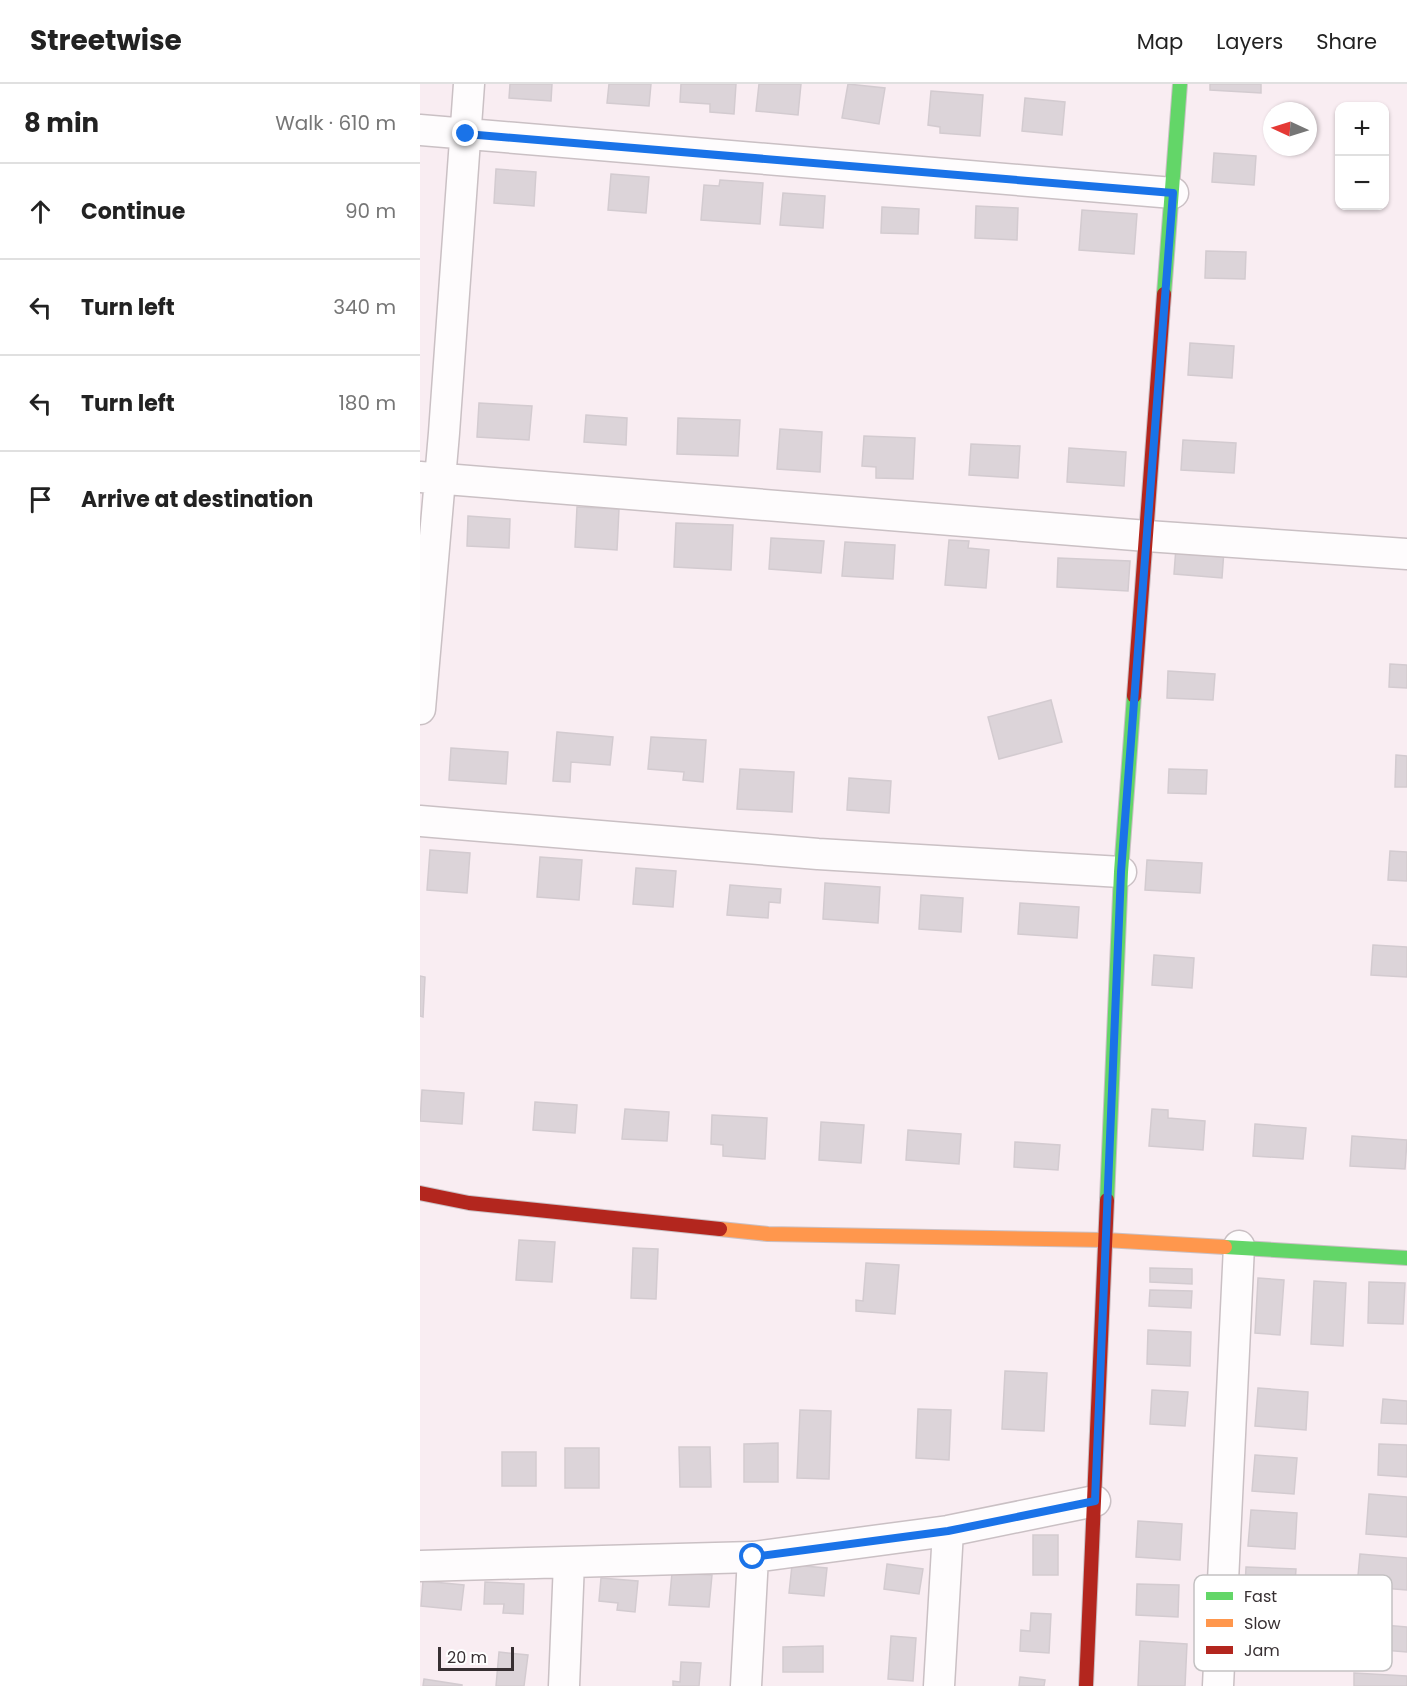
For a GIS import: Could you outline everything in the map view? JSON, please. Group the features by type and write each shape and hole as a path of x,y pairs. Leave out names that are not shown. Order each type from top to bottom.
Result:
{"street":[{"path":"420,709 430,477 466,134 469,84"},
{"path":"1086,1686 1121,872 1180,84"},
{"path":"420,130 1173,193"},
{"path":"430,477 1147,536 1407,554"},
{"path":"420,821 818,854 1121,872"},
{"path":"420,1193 469,1203 768,1234 1105,1240 1239,1246 1407,1258"},
{"path":"1223,1575 1239,1246"},
{"path":"420,1566 753,1557 948,1531 1095,1501"},
{"path":"939,1686 948,1531"},
{"path":"746,1686 753,1557"},
{"path":"564,1686 569,1562"},
{"path":"1218,1686 1219,1671"}],"building":[{"path":"510,84 552,84 551,101 509,98"},
{"path":"609,84 651,84 649,106 607,103"},
{"path":"681,84 736,84 734,114 710,112 710,104 680,102"},
{"path":"759,84 801,84 798,115 756,111"},
{"path":"848,84 885,88 879,124 842,118"},
{"path":"1210,84 1261,84 1261,93 1210,90"},
{"path":"931,91 983,95 980,136 940,133 940,127 928,125"},
{"path":"1025,98 1065,102 1062,135 1022,131"},
{"path":"1214,153 1256,156 1254,185 1212,182"},
{"path":"496,169 536,172 534,206 494,203"},
{"path":"611,174 649,177 646,213 608,210"},
{"path":"720,180 763,183 760,224 701,220 704,185 719,186"},
{"path":"783,193 825,196 823,228 780,225"},
{"path":"976,206 1018,208 1017,240 975,238"},
{"path":"882,207 919,209 918,234 881,233"},
{"path":"1082,210 1137,214 1134,254 1079,250"},
{"path":"1206,251 1246,252 1245,279 1205,278"},
{"path":"1190,343 1234,346 1232,378 1188,375"},
{"path":"479,403 532,406 529,440 477,437"},
{"path":"586,415 627,418 626,445 584,442"},
{"path":"678,418 740,420 738,456 677,454"},
{"path":"780,429 822,432 820,472 777,469"},
{"path":"864,436 915,438 913,479 876,478 876,467 862,466"},
{"path":"1183,440 1236,443 1234,473 1181,470"},
{"path":"971,444 1020,446 1018,478 969,475"},
{"path":"1069,448 1126,452 1124,486 1067,482"},
{"path":"577,507 619,509 617,550 575,547"},
{"path":"468,516 510,519 509,548 467,546"},
{"path":"676,523 733,525 731,570 674,567"},
{"path":"771,538 824,541 821,573 769,569"},
{"path":"949,540 969,541 968,548 989,550 986,588 945,585"},
{"path":"845,542 895,545 893,579 842,576"},
{"path":"1176,547 1224,550 1222,578 1174,574"},
{"path":"1058,558 1130,561 1128,591 1057,587"},
{"path":"1390,664 1407,665 1407,688 1389,687"},
{"path":"1168,671 1215,674 1213,700 1167,698"},
{"path":"1051,700 1062,742 999,759 988,717"},
{"path":"557,732 613,737 610,765 571,762 570,782 553,781"},
{"path":"651,737 706,740 703,782 683,780 684,772 648,769"},
{"path":"451,748 508,752 506,784 449,780"},
{"path":"1396,755 1407,756 1407,787 1395,787"},
{"path":"740,769 794,772 792,812 737,809"},
{"path":"1169,769 1207,770 1206,794 1168,793"},
{"path":"849,778 891,781 889,813 847,810"},
{"path":"430,850 470,853 467,893 427,890"},
{"path":"1390,851 1407,852 1407,881 1388,880"},
{"path":"540,857 582,860 579,900 537,897"},
{"path":"1147,860 1202,863 1200,893 1145,890"},
{"path":"636,868 676,871 673,907 633,904"},
{"path":"825,883 880,887 878,923 823,919"},
{"path":"730,885 781,889 780,903 769,902 768,918 727,915"},
{"path":"921,895 963,898 961,932 919,929"},
{"path":"1020,903 1079,907 1077,938 1018,934"},
{"path":"1373,945 1407,947 1407,977 1371,975"},
{"path":"1154,955 1194,958 1192,988 1152,985"},
{"path":"420,976 425,977 423,1017 420,1016"},
{"path":"422,1090 464,1093 462,1124 420,1121"},
{"path":"535,1102 577,1105 575,1133 533,1130"},
{"path":"625,1109 669,1112 667,1141 622,1139"},
{"path":"1152,1109 1168,1110 1168,1118 1205,1121 1203,1150 1149,1146"},
{"path":"712,1115 767,1118 765,1159 723,1156 723,1145 711,1144"},
{"path":"821,1122 864,1125 861,1163 819,1160"},
{"path":"1255,1124 1306,1128 1303,1159 1253,1156"},
{"path":"908,1130 961,1134 959,1164 906,1160"},
{"path":"1352,1136 1407,1140 1405,1169 1350,1166"},
{"path":"1015,1142 1060,1145 1058,1170 1014,1167"},
{"path":"519,1240 555,1242 552,1282 516,1280"},
{"path":"633,1248 658,1249 656,1299 631,1298"},
{"path":"866,1263 899,1265 895,1314 856,1311 856,1300 863,1301"},
{"path":"1150,1268 1192,1269 1192,1284 1150,1282"},
{"path":"1258,1278 1284,1280 1280,1335 1255,1333"},
{"path":"1314,1281 1346,1283 1343,1346 1311,1344"},
{"path":"1369,1282 1405,1283 1403,1324 1368,1323"},
{"path":"1150,1290 1192,1291 1191,1308 1149,1306"},
{"path":"1148,1330 1191,1332 1190,1366 1147,1364"},
{"path":"1005,1371 1047,1373 1044,1431 1002,1429"},
{"path":"1258,1388 1308,1392 1306,1430 1255,1426"},
{"path":"1152,1390 1188,1392 1185,1426 1150,1424"},
{"path":"1383,1399 1407,1401 1407,1424 1381,1423"},
{"path":"918,1409 951,1410 949,1460 916,1458"},
{"path":"800,1410 831,1411 829,1479 797,1478"},
{"path":"778,1443 778,1482 744,1482 744,1444"},
{"path":"1379,1444 1407,1445 1407,1477 1378,1475"},
{"path":"679,1447 710,1447 711,1487 680,1487"},
{"path":"565,1448 599,1448 599,1488 565,1488"},
{"path":"502,1452 536,1452 536,1486 502,1486"},
{"path":"1255,1455 1297,1458 1294,1494 1252,1491"},
{"path":"1369,1494 1407,1497 1407,1537 1366,1534"},
{"path":"1251,1510 1297,1513 1295,1549 1248,1546"},
{"path":"1138,1521 1182,1524 1180,1560 1136,1557"},
{"path":"1033,1535 1058,1535 1058,1575 1033,1575"},
{"path":"1360,1554 1407,1558 1407,1590 1392,1589 1392,1575 1358,1575"},
{"path":"887,1564 923,1569 919,1594 884,1589"},
{"path":"792,1565 827,1568 824,1596 789,1593"},
{"path":"1246,1567 1296,1569 1296,1575 1246,1575"},
{"path":"672,1573 712,1575 709,1607 669,1605"},
{"path":"601,1578 638,1581 635,1612 617,1610 618,1603 599,1601"},
{"path":"423,1581 464,1585 461,1610 421,1606"},
{"path":"485,1582 524,1584 523,1614 503,1613 504,1604 484,1604"},
{"path":"1137,1584 1179,1585 1178,1617 1136,1615"},
{"path":"1031,1613 1051,1614 1049,1653 1020,1651 1021,1630 1030,1631"},
{"path":"1392,1626 1407,1627 1407,1652 1392,1651"},
{"path":"891,1636 916,1638 913,1681 888,1679"},
{"path":"1140,1641 1187,1644 1185,1686 1138,1686"},
{"path":"823,1646 823,1672 783,1672 783,1647"},
{"path":"499,1652 528,1655 524,1686 496,1686"},
{"path":"681,1662 701,1663 699,1686 673,1686 673,1681 680,1682"},
{"path":"1354,1673 1407,1676 1407,1686 1354,1686"},
{"path":"1020,1677 1045,1680 1044,1686 1019,1686"},
{"path":"424,1679 462,1685 462,1686 423,1686"}],"traffic: fast":[{"path":"1164,294 1180,84"},
{"path":"1107,1200 1121,872 1134,696"},
{"path":"1225,1247 1407,1258"}],"traffic: slow":[{"path":"720,1229 768,1234 1105,1240 1225,1247"}],"traffic: jam":[{"path":"1134,696 1164,294"},
{"path":"420,1193 469,1203 720,1229"},
{"path":"1086,1686 1107,1200"}],"route":[{"path":"466,134 1173,193 1121,872 1095,1501 948,1531 753,1557"}]}
